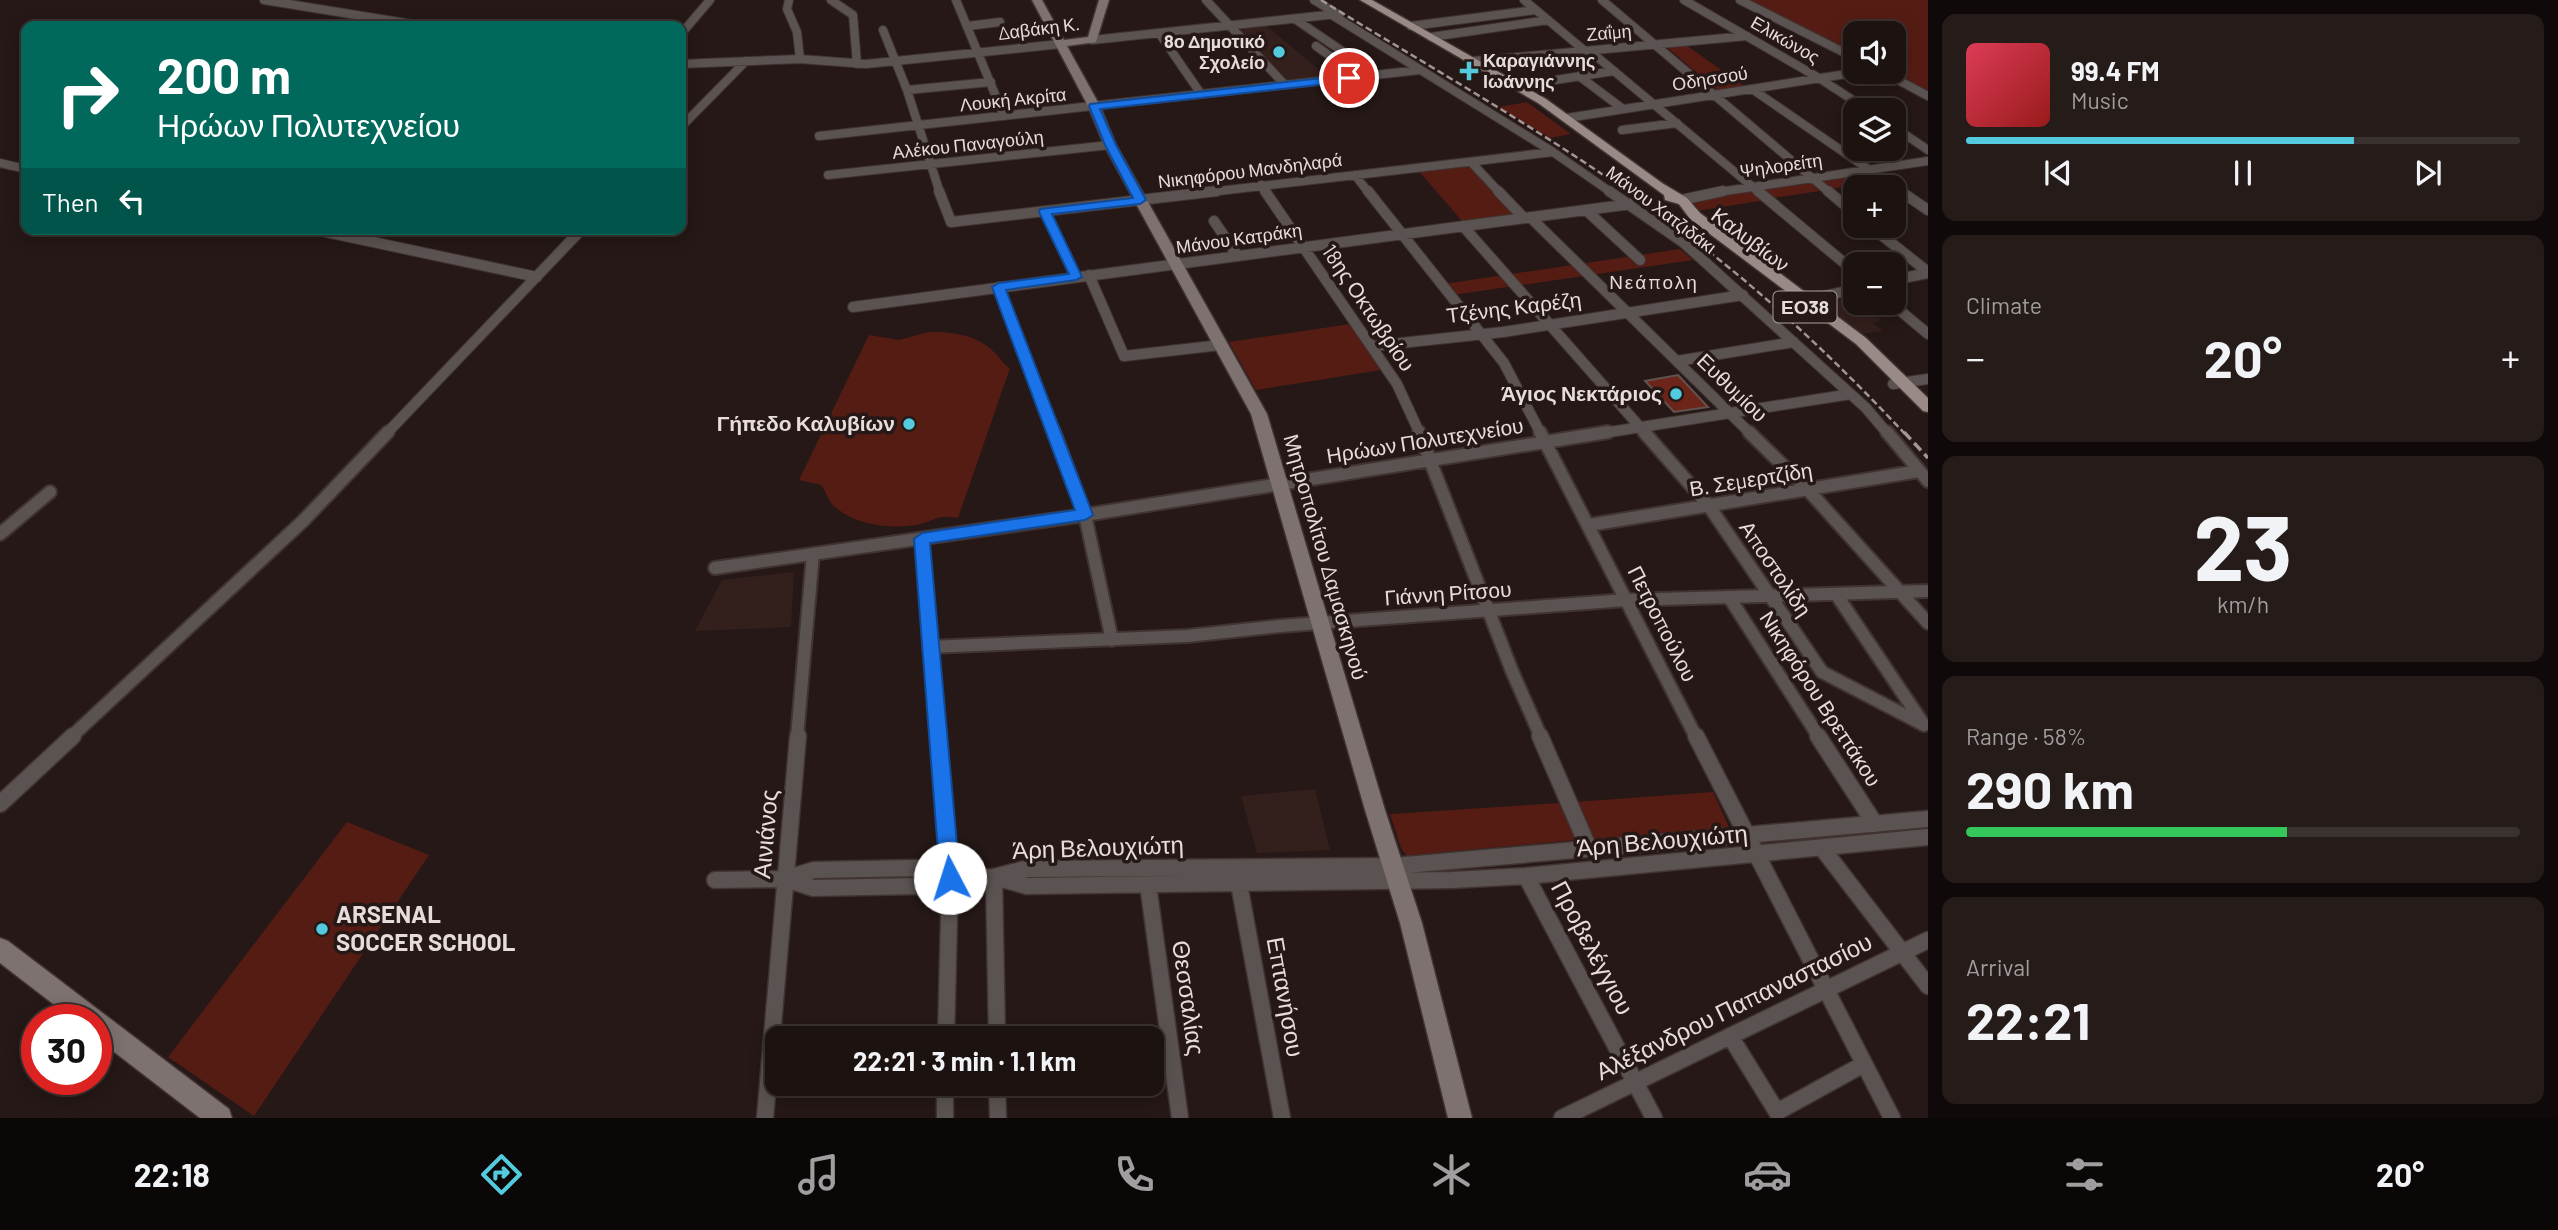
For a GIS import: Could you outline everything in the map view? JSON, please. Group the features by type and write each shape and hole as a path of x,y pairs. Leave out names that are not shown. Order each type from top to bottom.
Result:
{"main road":[{"name":"Καλυβίων","path":"1365,0 1474,61 1567,118 1658,186 1675,203 1928,407"},
{"name":"Καλυβίων","path":"1516,86 1652,190 1695,216 1861,341 1899,383 1928,422"}],"street":[{"path":"264,0 393,21"},
{"path":"686,28 710,0"},
{"path":"789,0 787,9 797,32 800,60"},
{"path":"831,0 852,15 857,64"},
{"path":"956,0 1004,116"},
{"name":"Μητροπολίτου Δαμασκηνού","path":"1037,0 1094,106 1110,145 1256,407 1420,955 1460,1118"},
{"path":"1092,40 1104,0"},
{"path":"1206,0 1285,85"},
{"path":"1314,0 1335,15"},
{"path":"1524,0 1677,122 1843,262"},
{"path":"1602,0 1843,204"},
{"name":"Ελικώνος","path":"1684,0 1850,98"},
{"path":"1740,0 1843,52"},
{"path":"1411,26 1535,10"},
{"name":"Δαβάκη Κ.","path":"686,64 800,60 839,60 857,64 897,62 1335,15"},
{"name":"Μάνου Χατζιδάκι","path":"1335,15 1552,152 1684,243 1851,394 1928,481"},
{"path":"1295,19 1377,75"},
{"path":"1431,37 1548,20"},
{"path":"968,26 1000,22"},
{"path":"883,30 907,90 929,165"},
{"path":"1159,33 1201,94"},
{"name":"Ζαΐμη","path":"1474,61 1747,36"},
{"path":"1316,46 1359,77"},
{"path":"686,122 746,61"},
{"name":"Λουκή Ακρίτα","path":"819,136 1377,75 1416,68"},
{"path":"1516,86 1614,71"},
{"name":"Οδησσού","path":"1567,118 1843,74"},
{"path":"1579,76 1623,109"},
{"path":"907,90 991,82"},
{"path":"1906,84 1928,96"},
{"path":"1752,89 1928,210"},
{"path":"1622,131 1677,122"},
{"path":"1906,135 1928,150"},
{"name":"Αλέκου Παναγούλη","path":"828,175 1110,145"},
{"name":"Νικηφόρου Μανδηλαρά","path":"929,165 951,222 1552,152"},
{"name":"Ψηλορείτη","path":"1675,203 1754,186 1928,161"},
{"name":"Ευθυμίου","path":"1471,162 1809,491 1928,623"},
{"path":"0,163 21,168"},
{"name":"Πετροπούλου","path":"1354,175 1403,233 1504,363 1892,1118"},
{"name":"18ης Οκτωβρίου","path":"1261,185 1392,375 1432,460 1536,728 1589,849"},
{"name":"Μάνου Κατράκη","path":"853,307 1631,204"},
{"path":"1586,210 1640,260"},
{"path":"1045,212 1076,277"},
{"path":"1214,221 1237,255"},
{"name":"Αποστολίδη","path":"1463,226 1709,506 1822,672 1926,728"},
{"path":"340,235 537,277"},
{"path":"0,804 303,521 576,235"},
{"path":"1885,238 1928,273"},
{"path":"1906,278 1928,273"},
{"path":"1089,275 1124,356 1221,345"},
{"path":"999,287 1085,515 1112,640"},
{"path":"1807,300 1843,292"},
{"name":"Τζένης Καρέζη","path":"1373,346 1550,324 1743,295"},
{"path":"1905,315 1928,334"},
{"path":"1677,361 1794,342"},
{"path":"1899,383 1928,379"},
{"name":"Ηρώων Πολυτεχνείου","path":"715,569 1085,515 1851,394"},
{"name":"Β. Σεμερτζίδη","path":"1589,525 1919,471"},
{"path":"0,534 50,492"},
{"path":"922,539 946,878 946,1026"},
{"name":"Αινιάνος","path":"765,1118 813,554"},
{"name":"Γιάννη Ρίτσου","path":"929,647 1112,640 1626,600 1928,591"},
{"path":"1836,594 1926,728"},
{"name":"Νικηφόρου Βρεττάκου","path":"1730,597 1875,824"},
{"name":"Άρη Βελουχιώτη","path":"995,877 1027,886 1239,884 1396,874 1589,849 1928,819"},
{"name":"Άρη Βελουχιώτη","path":"995,877 1025,869 1526,876 1928,837"},
{"path":"1822,848 1928,986"},
{"name":"Προβελέγγιου","path":"1526,876 1654,1118"},
{"path":"715,880 785,879 813,888 917,886 946,878 995,877 997,1026"},
{"name":"Επτανήσου","path":"1239,884 1282,1118"},
{"name":"Θεσσαλίας","path":"1148,885 1180,1118"},
{"name":"Αλέξανδρου Παπαναστασίου","path":"1562,1118 1928,940"},
{"path":"0,949 71,1004"},
{"path":"112,1036 220,1118"},
{"path":"1730,1036 1777,1112 1864,1064"},
{"path":"945,1096 945,1118"},
{"path":"997,1096 998,1118"}],"shaded area":[{"path":"1745,0 1928,0 1928,93 1906,81 1906,21 1843,21 1843,48"},
{"name":"8ο Δημοτικό Σχολείο","path":"1265,25 1327,76 1287,80 1237,28"},
{"path":"1686,45 1744,86 1718,91 1667,47"},
{"path":"1527,102 1571,134 1550,138 1499,107"},
{"path":"1467,164 1515,214 1462,221 1418,170"},
{"path":"1843,178 1843,187 1830,189 1820,181"},
{"path":"1811,183 1820,191 1773,198 1763,190"},
{"path":"1756,191 1766,200 1696,211 1690,201"},
{"path":"1680,249 1693,260 1453,295 1444,284"},
{"path":"1843,299 1843,315 1874,315 1882,320 1873,323 1883,331 1859,334 1820,305"},
{"path":"1350,324 1381,370 1256,390 1229,342"},
{"name":"Γήπεδο Καλυβίων","path":"928,332 972,338 988,347 1010,368 958,518 940,517 905,526 883,526 860,521 832,504 821,485 799,480 869,335 899,340"},
{"path":"794,572 791,627 695,631 722,580"},
{"path":"1315,789 1330,850 1257,853 1241,796"},
{"path":"1713,792 1729,827 1592,840 1575,802"},
{"path":"1559,803 1576,840 1412,855 1406,855 1401,848 1390,814"},
{"name":"ARSENAL SOCCER SCHOOL","path":"347,822 429,855 254,1116 168,1057"}],"building":[{"name":"Άγιος Νεκτάριος","path":"1678,375 1708,407 1674,412 1645,381"}],"railway":[{"path":"1321,0 1542,135 1670,222 1732,270 1792,322 1905,434"},
{"path":"1904,432 1928,458"}],"place":[{"name":"8ο Δημοτικό Σχολείο","path":"1279,52"},
{"name":"Καραγιάννης Ιωάννης","path":"1469,71"},
{"name":"Άγιος Νεκτάριος","path":"1676,394"},
{"name":"Γήπεδο Καλυβίων","path":"909,424"},
{"name":"ARSENAL SOCCER SCHOOL","path":"322,929"}],"district":[{"name":"Νεάπολη","path":"1654,282"}],"route":[{"path":"950,878 922,539 1085,515 999,287 1076,277 1045,212 1140,200 1110,145 1094,106 1349,78"}]}
